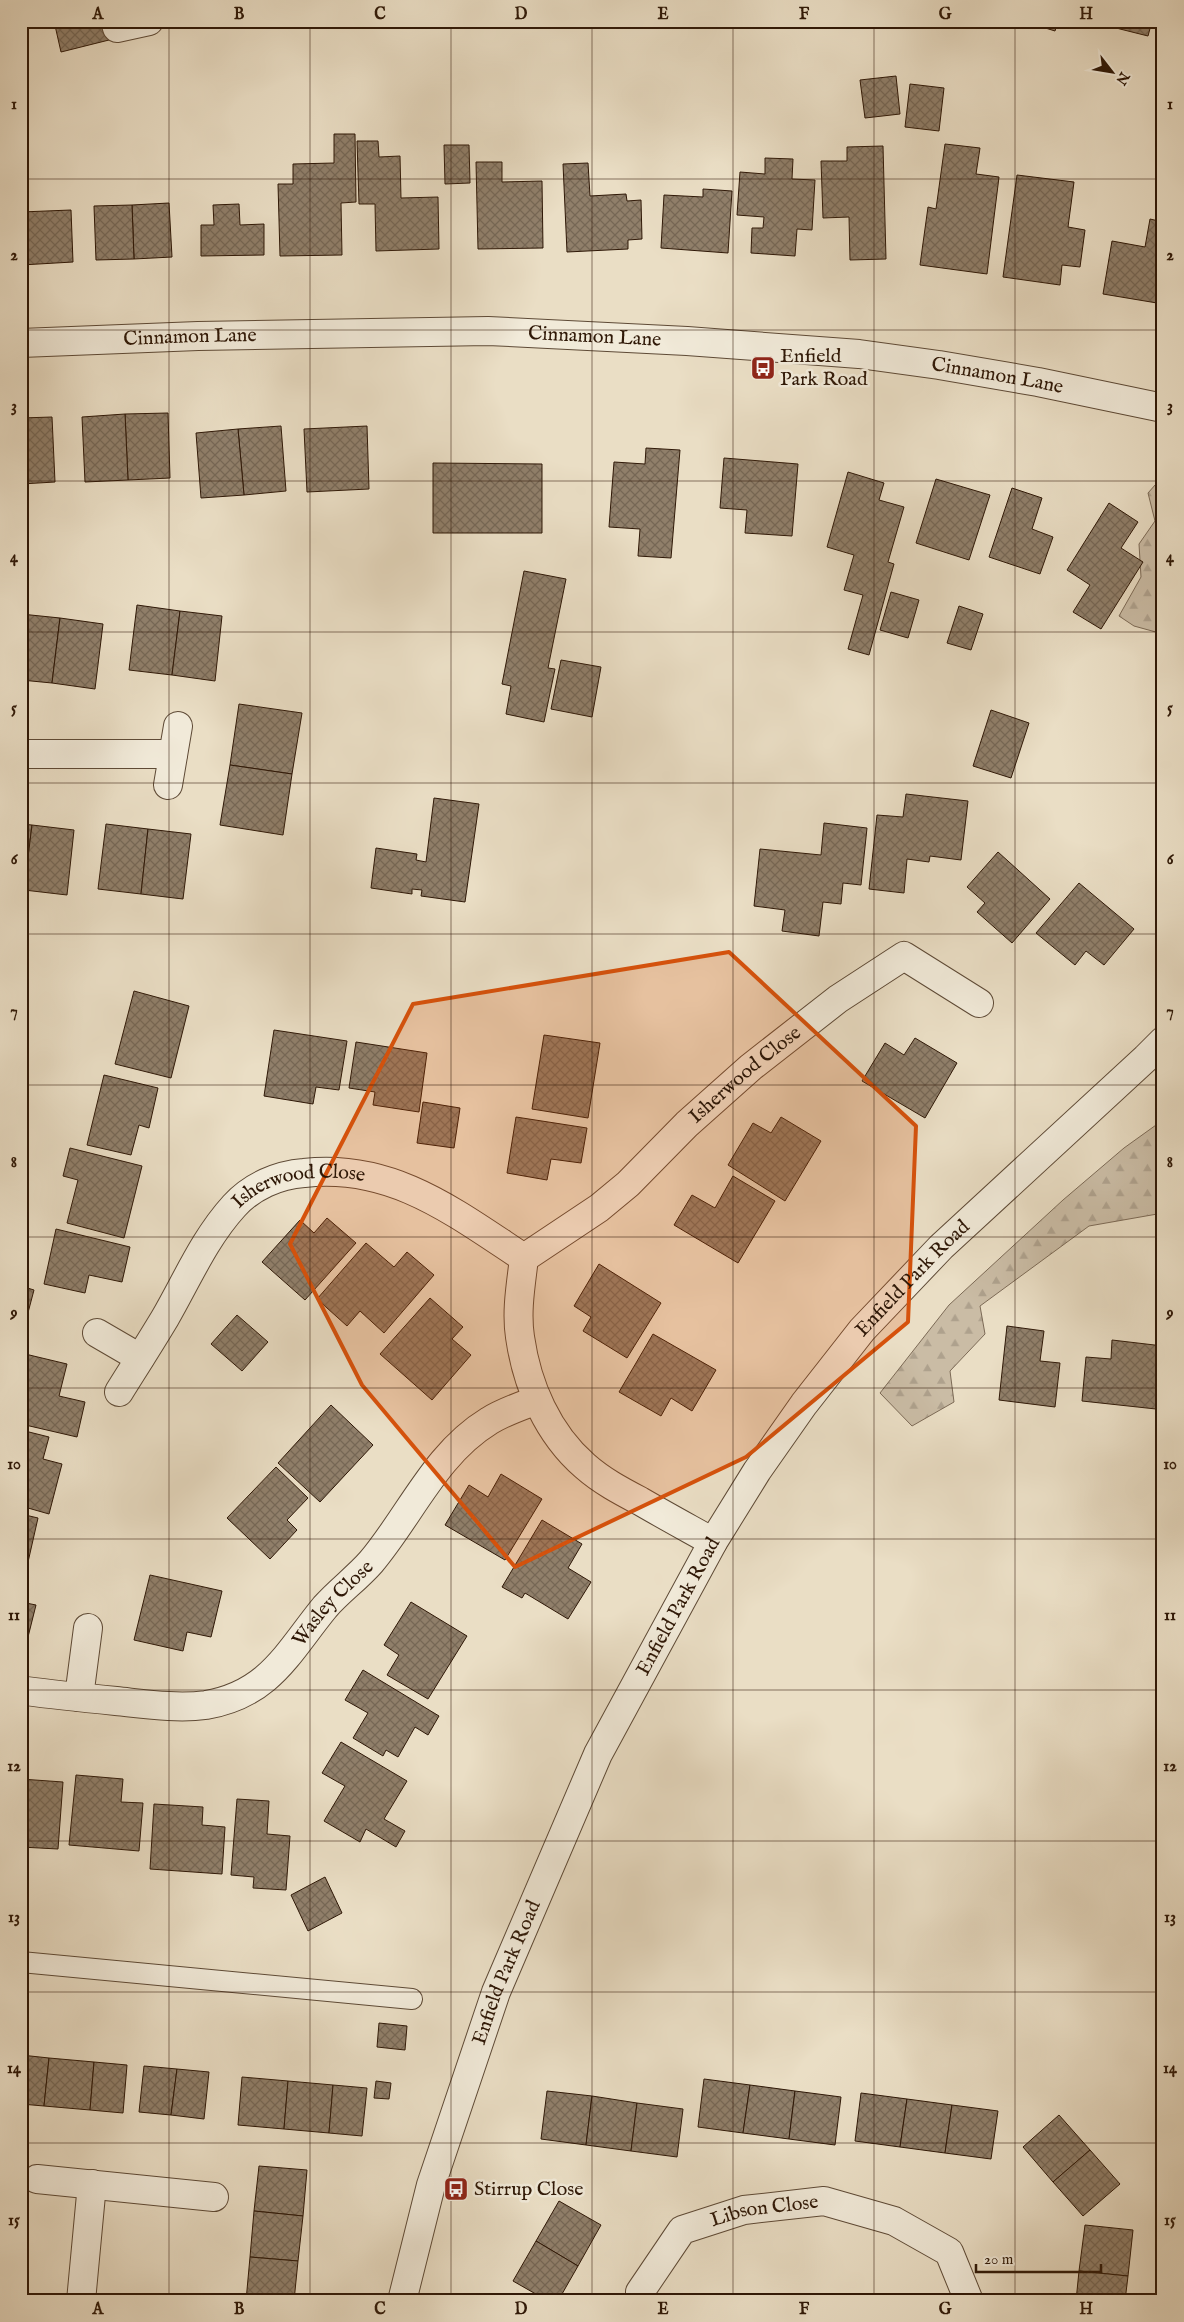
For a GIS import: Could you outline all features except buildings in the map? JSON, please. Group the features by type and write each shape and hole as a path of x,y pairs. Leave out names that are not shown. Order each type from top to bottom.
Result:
{"street":[{"path":"115,21 117,28 149,21"},
{"name":"Cinnamon Lane","path":"21,343 198,336 488,331 687,341 859,354 939,365 1047,383 1163,408"},
{"path":"168,785 178,726"},
{"path":"21,754 173,754"},
{"name":"Isherwood Close","path":"119,1392 210,1235 235,1204 260,1185 292,1174 325,1170 357,1173 386,1180 448,1207 524,1258 599,1208 628,1184 687,1124 751,1067 838,999 904,956 979,1002"},
{"name":"Enfield Park Road","path":"402,2301 431,2185 496,1992 598,1754 712,1542 757,1471 804,1404 862,1330 941,1247 1146,1058 1163,1040"},
{"path":"524,1258 519,1299 520,1336 527,1371 537,1400 550,1427 566,1449 608,1483 712,1542"},
{"path":"98,1333 140,1358"},
{"name":"Wasley Close","path":"26,1692 144,1704 205,1705 224,1700 260,1684 275,1672 327,1606 371,1561 446,1459 472,1433 489,1420 537,1400"},
{"path":"79,1697 88,1628"},
{"path":"37,2179 214,2197"},
{"path":"81,2301 92,2184"},
{"name":"Libson Close","path":"642,2298 682,2230 744,2210 824,2201 894,2221 949,2252 969,2301"}],"lane":[{"path":"21,1962 412,1998"}],"highlighted area":[{"path":"729,952 916,1126 908,1322 746,1457 515,1567 362,1385 290,1244 413,1004"}],"green space":[{"path":"1163,476 1163,634 1134,626 1119,616 1141,577 1139,544 1155,521 1148,493"},
{"path":"1163,1120 1163,1213 1089,1226 980,1306 985,1334 950,1371 954,1402 912,1426 880,1393 949,1305 1063,1200 1124,1148"}],"place":[{"name":"Enfield Park Road","path":"763,368"},
{"name":"Stirrup Close","path":"456,2189"}]}
